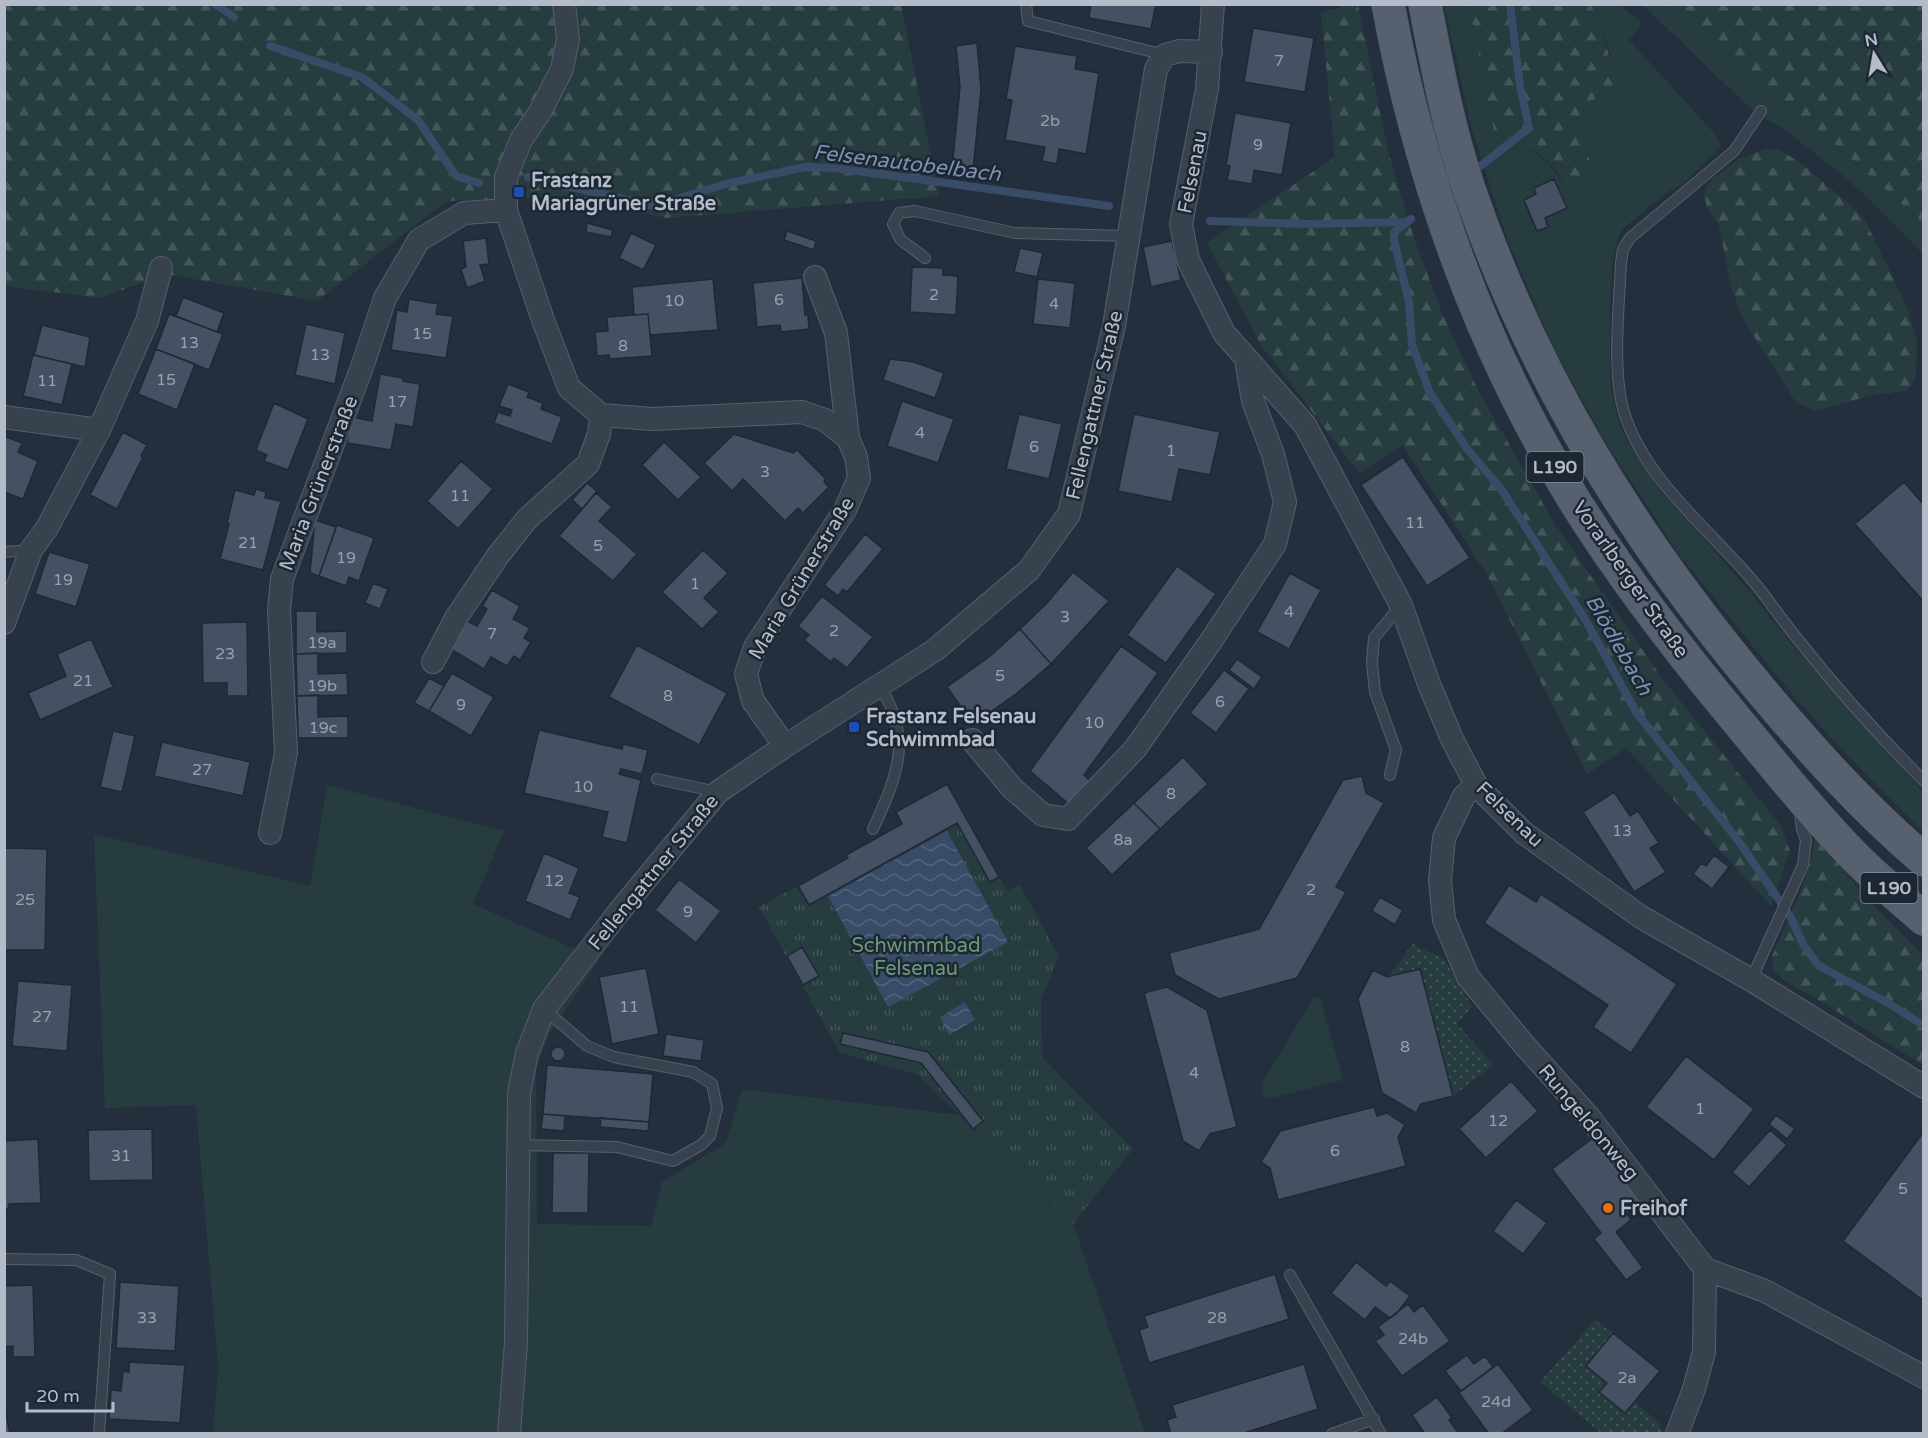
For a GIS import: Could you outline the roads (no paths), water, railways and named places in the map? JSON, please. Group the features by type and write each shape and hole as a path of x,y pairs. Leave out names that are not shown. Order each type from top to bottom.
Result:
{"main road":[{"name":"Vorarlberger Straße","path":"1388,4 1419,144 1437,200 1486,331 1529,419 1571,495 1630,582 1698,674 1855,857 1923,919"},
{"name":"Vorarlberger Straße","path":"1425,4 1438,69 1470,191 1520,321 1557,396 1586,447 1612,490 1663,564 1729,652 1827,767 1887,829 1923,860"}],"street":[{"path":"564,4 568,39 562,69 540,112 521,140 506,177 506,210 543,320 569,388 601,416 652,419 802,412 825,420 848,438"},
{"name":"Felsenau","path":"1213,4 1211,52 1199,137 1181,224 1188,260 1224,333 1305,425 1401,605 1433,695 1476,785 1524,832 1641,917 1751,980 1923,1087"},
{"path":"1165,55 1179,51 1211,52"},
{"name":"Fellengattner Straße","path":"509,1434 516,1342 518,1145 521,1083 527,1053 544,1009 618,913 718,792 784,746 934,650 1029,570 1069,514 1114,326 1156,69 1165,55"},
{"name":"Maria Grünerstraße","path":"270,833 286,753 279,610 282,579 362,367 385,298 419,240 464,213 506,210"},
{"path":"4,623 31,550 47,528 99,430 147,321 161,268"},
{"name":"Maria Grünerstraße","path":"784,746 753,701 746,674 755,648 845,510 859,478 856,457 848,438 836,333 815,277"},
{"path":"972,741 1012,788 1043,815 1068,819 1135,749 1211,641 1275,544 1284,502 1273,454 1252,401 1246,359"},
{"path":"433,662 456,618 497,557 527,519 588,464 599,434 601,416"},
{"path":"4,417 99,430"},
{"name":"Rungeldonweg","path":"1476,785 1464,796 1444,838 1440,880 1444,920 1468,977 1526,1047 1590,1117 1705,1269"},
{"path":"1677,1434 1694,1389 1704,1352 1705,1269 1765,1292 1923,1377"}],"lane":[{"path":"1026,4 1028,21 1165,55"},
{"path":"1761,111 1734,151 1630,238 1623,249 1618,369 1623,411 1639,446 1666,486 1754,582 1800,642 1923,781"},
{"path":"925,258 900,239 893,224 898,213 915,211 1015,233 1128,236"},
{"path":"4,552 31,550"},
{"path":"1390,775 1396,750 1375,692 1372,663 1374,638 1401,605"},
{"path":"873,829 892,786 899,746 897,721 890,702 879,685"},
{"path":"657,778 718,792"},
{"path":"1751,980 1798,878 1806,853 1798,792"},
{"path":"518,1145 617,1147 673,1161 701,1145 710,1136 717,1108 712,1084 693,1072 622,1059 587,1046 544,1009"},
{"path":"4,1258 76,1260 110,1274 99,1434"},
{"path":"1290,1275 1382,1434"},
{"path":"1332,1434 1374,1419"}],"water":[{"name":"Schwimmbad Felsenau","path":"947,831 1008,942 888,1007 828,896"},
{"path":"965,1002 975,1020 949,1035 940,1017"}],"waterway":[{"name":"Felsenautobelbach","path":"215,4 234,17"},
{"name":"Blödlebach","path":"1479,167 1529,128 1520,86 1510,4"},
{"name":"Felsenautobelbach","path":"270,46 362,77 418,120 456,176 479,183"},
{"name":"Felsenautobelbach","path":"528,177 654,206 726,184 805,167 834,168 1109,206"},
{"name":"Blödlebach","path":"1411,219 1394,232 1394,240 1409,302 1412,345 1430,393 1468,450 1501,489 1585,619 1636,712 1740,843 1790,916 1804,946 1819,966 1888,1003 1924,1026"},
{"name":"Felsenautobelbach","path":"1210,221 1306,224 1406,222"}],"place":[{"name":"Frastanz Mariagrüner Straße","path":"519,192"},
{"name":"Frastanz Felsenau Schwimmbad","path":"854,727"},
{"name":"Freihof","path":"1608,1208"}]}
